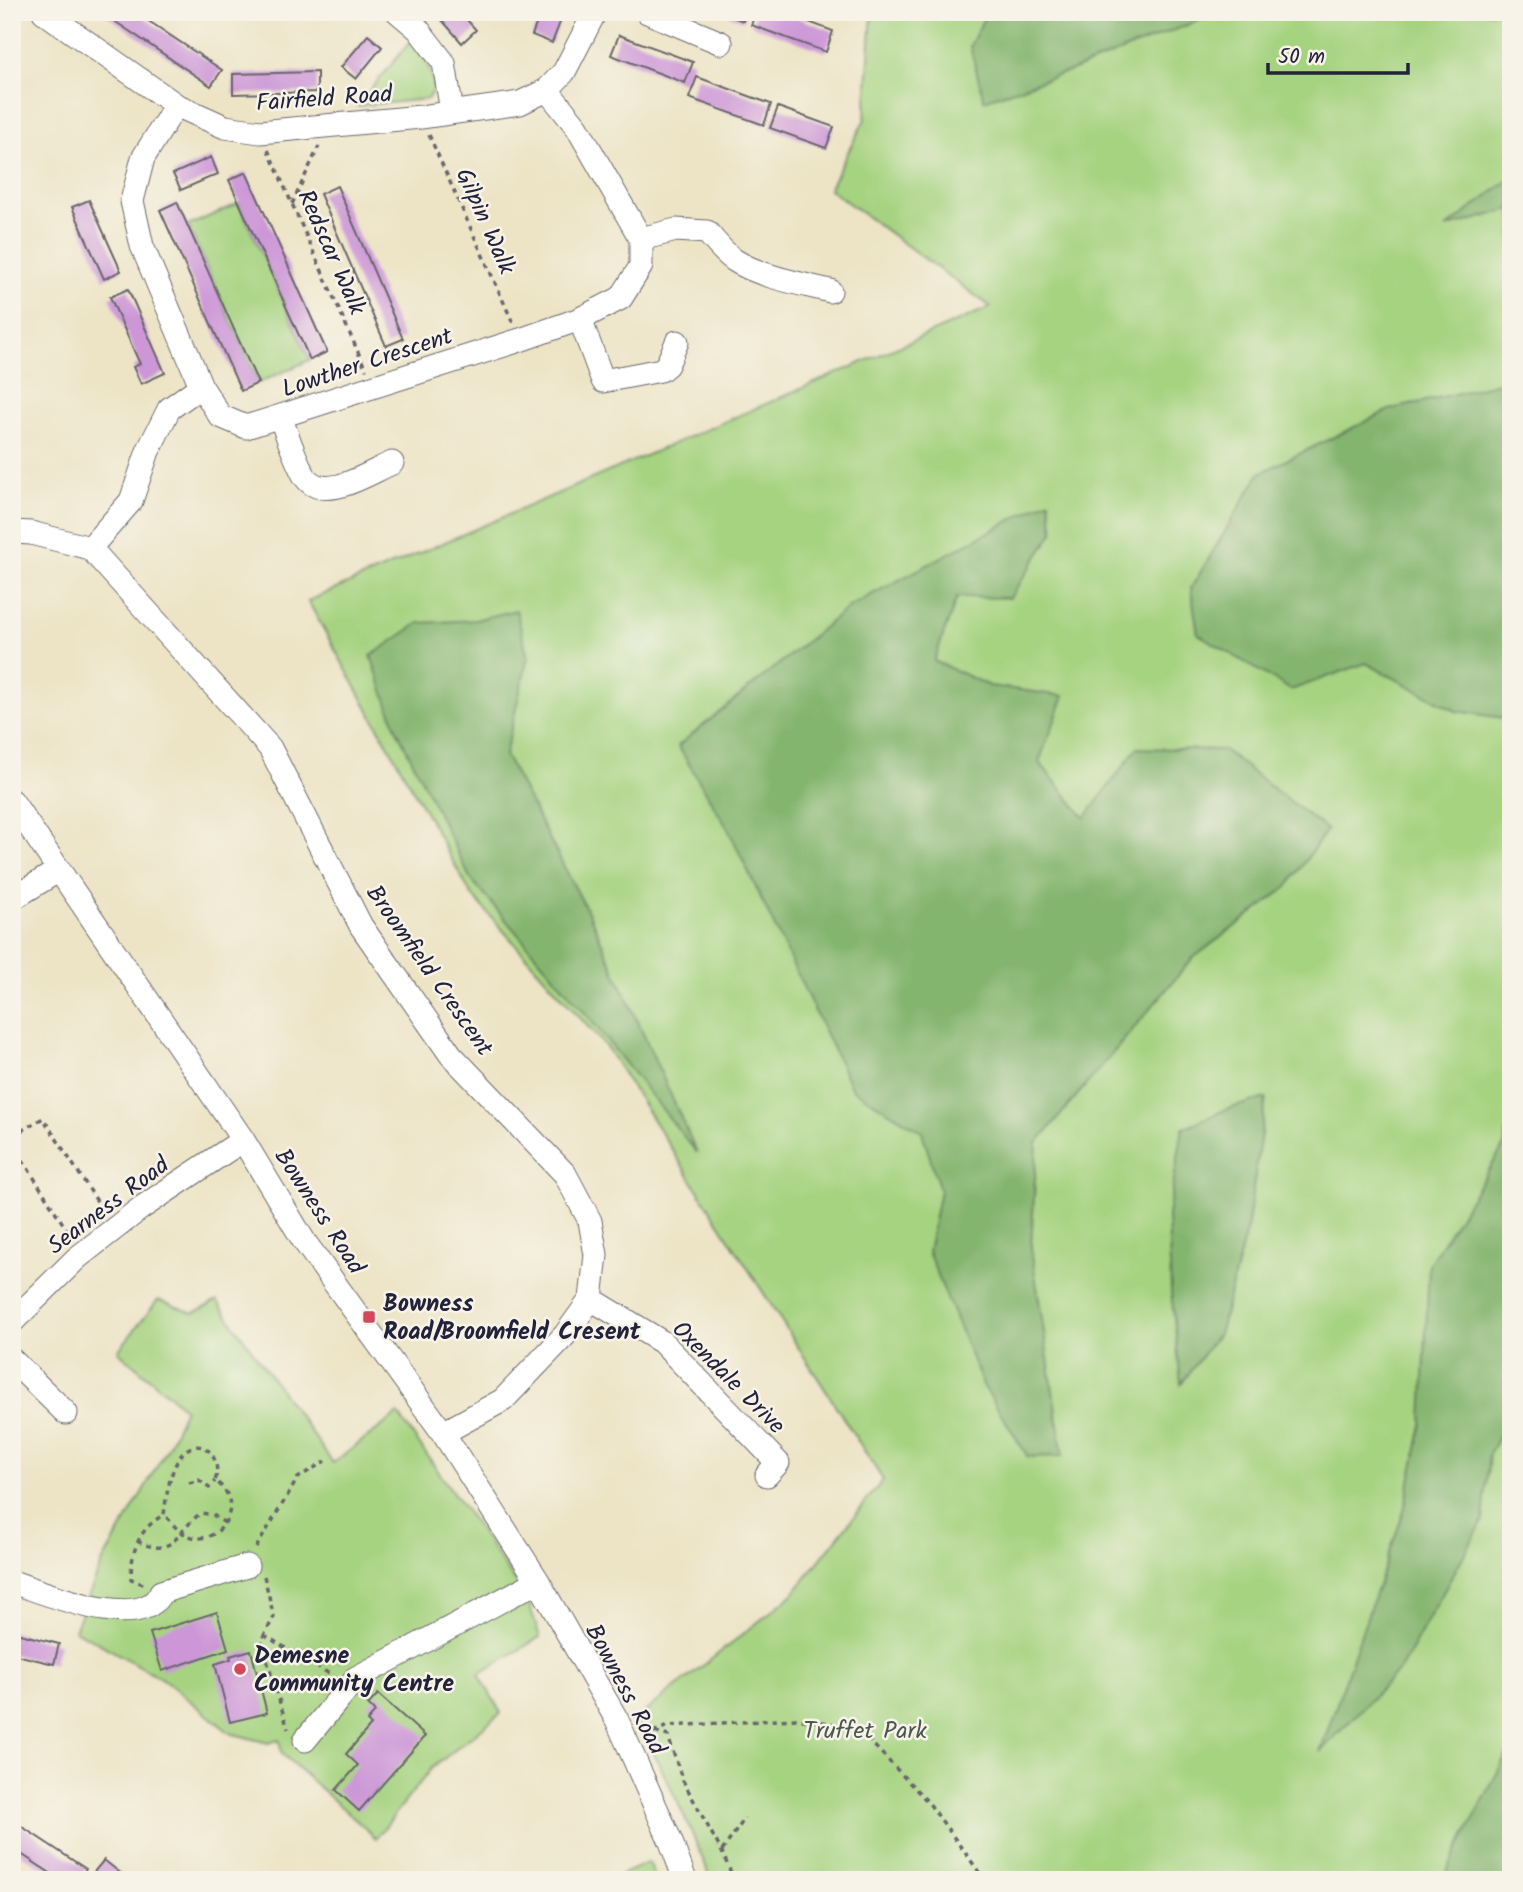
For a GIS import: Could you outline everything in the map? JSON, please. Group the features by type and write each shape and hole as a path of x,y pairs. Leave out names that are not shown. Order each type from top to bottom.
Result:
{"street":[{"name":"Fairfield Road","path":"44,12 176,105 225,127 260,132 421,117 520,103 547,90 564,72 595,12"},
{"path":"398,12 418,29 444,63 452,112"},
{"path":"647,12 721,43"},
{"path":"547,90 577,127 641,240 676,230 707,232 721,249 737,261 787,281 830,290"},
{"name":"Lowther Crescent","path":"176,105 143,158 132,201 142,246 201,386 220,416 246,427 580,319 621,298 641,266 641,240"},
{"path":"580,319 603,381 661,370 667,365 677,342"},
{"path":"12,532 31,533 90,548 131,501 148,451 169,409 201,386"},
{"path":"280,417 306,478 319,488 335,488 392,463"},
{"name":"Broomfield Crescent","path":"90,548 270,748 369,937 451,1055 565,1174 590,1221 596,1255 592,1299"},
{"name":"Bowness Road","path":"12,801 243,1140 304,1241 443,1433 538,1581 617,1720 685,1880"},
{"path":"12,899 60,870"},
{"name":"Searness Road","path":"12,1322 81,1255 243,1140"},
{"path":"443,1433 503,1400 565,1335 592,1299"},
{"name":"Oxendale Drive","path":"592,1299 662,1342 778,1463 767,1475"},
{"path":"12,1360 66,1413"},
{"path":"12,1581 104,1610 133,1611 143,1610 157,1602 161,1592 247,1566"},
{"path":"305,1740 356,1678 538,1581"}],"path":[{"name":"Gilpin Walk","path":"421,117 520,340"},
{"path":"292,204 328,126"},
{"name":"Redscar Walk","path":"260,132 373,386"},
{"path":"12,1136 43,1118 115,1229"},
{"path":"12,1143 81,1255"},
{"path":"161,1592 131,1579 131,1561 137,1541 164,1515 171,1475 178,1460 188,1448 198,1447 210,1452 216,1458 219,1471 215,1481 209,1488 199,1480 188,1483"},
{"path":"305,1740 289,1731 261,1641 274,1617 264,1575 251,1574 245,1560 298,1478 325,1461"},
{"path":"164,1515 182,1533 198,1539 211,1537 225,1523 231,1511 228,1494 215,1481"},
{"path":"137,1541 149,1548 163,1548 177,1539 201,1513 213,1515 225,1523"},
{"path":"264,1635 349,1687"},
{"path":"734,1880 722,1852 682,1779 668,1736 653,1732 668,1726 796,1719 830,1723 863,1734 928,1802 985,1880"},
{"path":"722,1852 745,1818"}],"green space":[{"name":"Truffet Park","path":"872,12 1511,12 1511,1880 711,1880 676,1798 636,1719 792,1595 883,1480 607,1048 471,894 308,601 991,307 829,189 865,119"},
{"path":"987,12 1220,12 1071,71 984,100 970,46"},
{"path":"410,42 424,58 432,76 434,90 427,99 357,106"},
{"path":"1511,178 1511,209 1446,228"},
{"path":"239,203 310,360 258,383 188,226"},
{"path":"1511,380 1511,719 1456,711 1366,663 1291,690 1198,634 1191,588 1260,473 1389,410"},
{"path":"1049,500 1054,531 1010,598 957,597 934,661 990,686 1064,696 1039,762 1085,818 1137,748 1224,750 1327,830 1287,887 1192,959 1037,1143 1031,1248 1063,1456 1028,1457 983,1385 928,1252 940,1190 922,1132 852,1089 728,829 678,746 850,606"},
{"path":"516,610 528,657 505,755 590,916 697,1153 586,1014 470,878 396,728 371,656 419,623 475,620"},
{"path":"1266,1098 1248,1224 1220,1331 1181,1384 1171,1291 1168,1215 1183,1128 1227,1109"},
{"path":"1511,1111 1511,1413 1489,1454 1483,1521 1401,1668 1320,1752 1404,1511 1422,1424 1429,1264 1504,1146"},
{"path":"158,1300 194,1313 217,1301 333,1463 398,1414 527,1598 540,1637 479,1674 501,1713 431,1769 376,1838 282,1754 279,1740 268,1743 230,1733 163,1679 75,1630 102,1563 168,1447 185,1409 118,1351"},
{"path":"1511,1746 1511,1880 1443,1880 1443,1879"},
{"path":"649,1862 656,1880 609,1880"}],"building":[{"path":"109,12 135,12 222,70 211,86 107,16"},
{"path":"435,12 460,12 476,30 462,43"},
{"path":"541,12 564,12 552,43 532,35"},
{"path":"721,12 746,12 743,21"},
{"path":"756,12 782,12 833,31 826,52 751,25"},
{"path":"368,35 382,47 356,79 341,67"},
{"path":"619,35 693,62 685,83 611,55"},
{"path":"317,72 317,92 233,94 233,74"},
{"path":"697,77 771,104 764,125 689,98"},
{"path":"778,107 834,127 826,148 770,128"},
{"path":"211,157 218,174 181,190 173,174"},
{"path":"246,172 327,352 310,360 229,180"},
{"path":"337,186 403,339 386,346 320,194"},
{"path":"89,200 121,271 104,279 72,207"},
{"path":"177,202 258,383 241,391 160,210"},
{"path":"128,289 165,373 141,384 133,367 140,364 110,297"},
{"path":"217,1612 228,1649 162,1671 150,1633"},
{"path":"12,1632 59,1644 54,1664 12,1654"},
{"path":"251,1650 267,1713 230,1722 215,1664"},
{"path":"378,1694 425,1736 359,1811 336,1790 358,1765 346,1754 371,1725 367,1721 375,1712 368,1705"},
{"path":"18,1824 86,1869 79,1880 61,1880 12,1848 12,1833"},
{"path":"104,1860 129,1880 87,1880"}],"place":[{"name":"Bowness Road/Broomfield Cresent","path":"369,1317"},
{"name":"Demesne Community Centre","path":"240,1669"}]}
